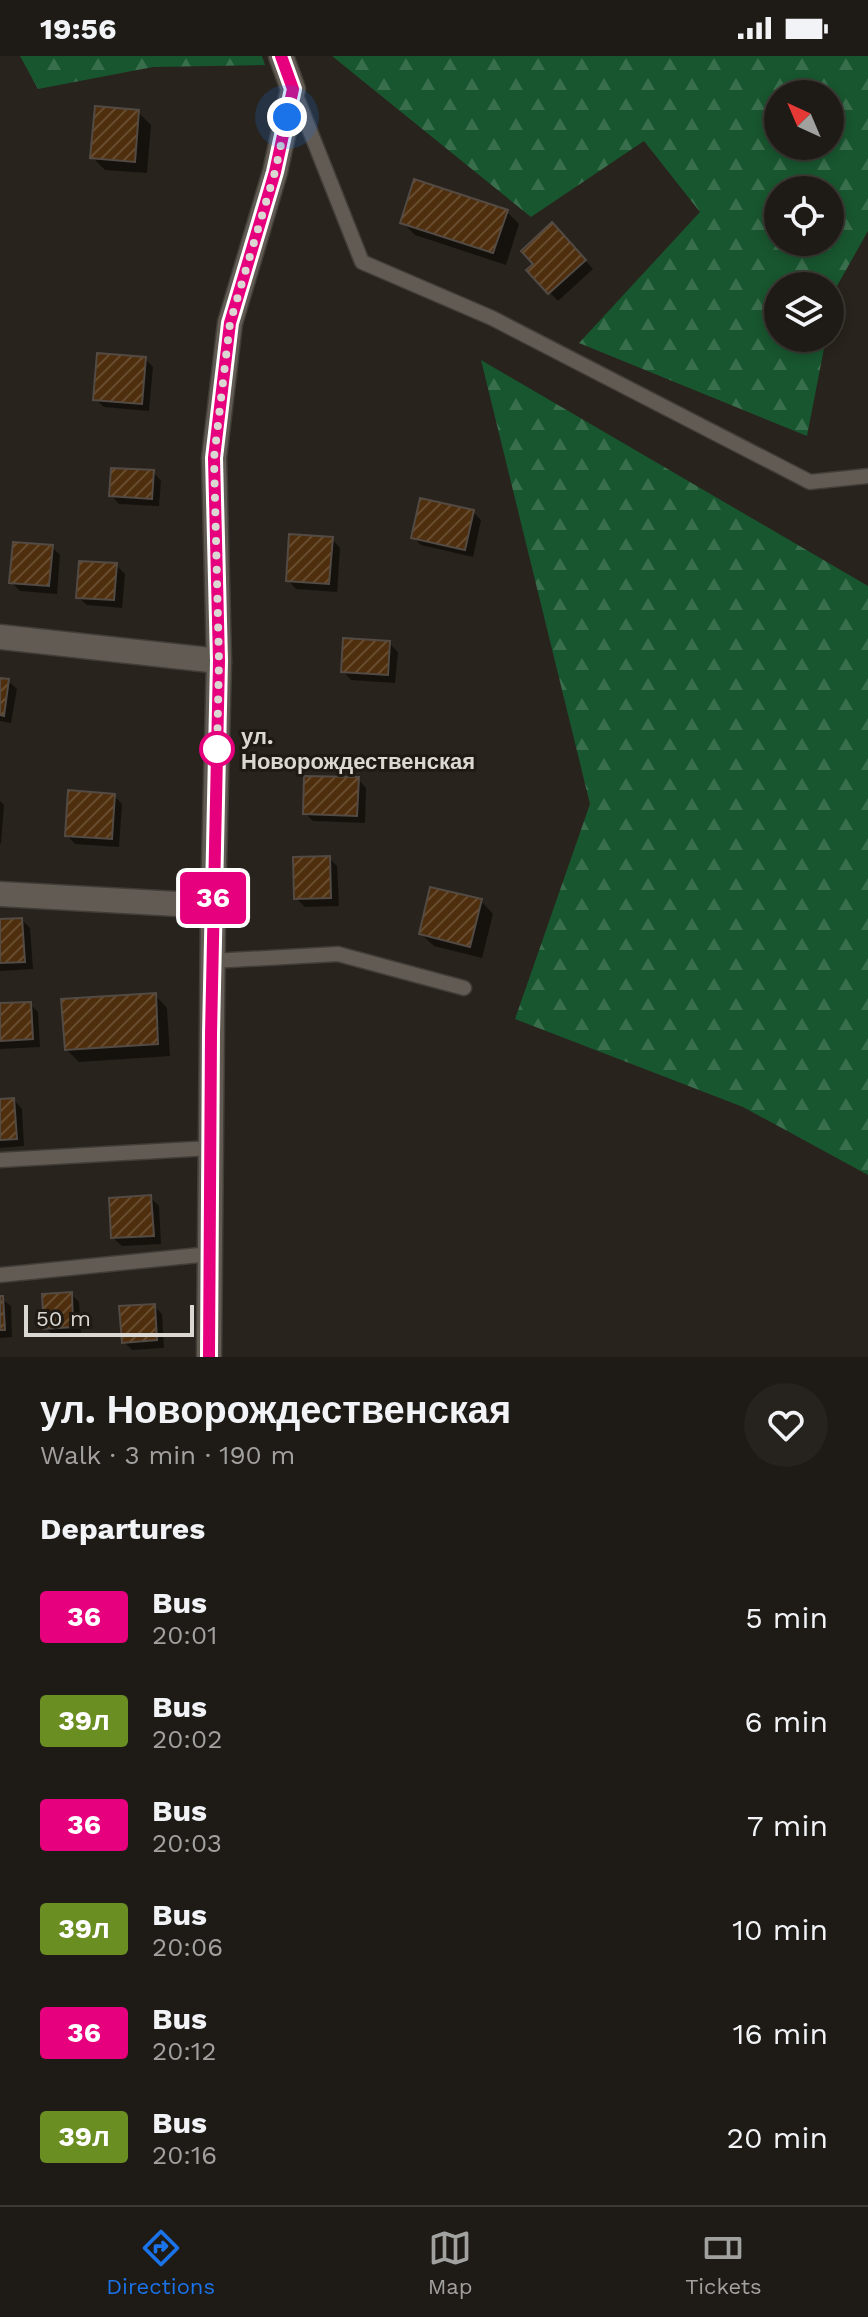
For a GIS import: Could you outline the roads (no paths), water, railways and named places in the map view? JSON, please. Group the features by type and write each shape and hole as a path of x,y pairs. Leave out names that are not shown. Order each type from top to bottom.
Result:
{"street":[{"path":"209,1357 212,961 219,661 214,458 230,323 275,172 293,89 281,56"},
{"path":"0,637 219,661"},
{"path":"0,894 213,906"}],"lane":[{"path":"293,89 362,262 492,318 810,482 868,476"},
{"path":"212,961 338,954 464,988"},
{"path":"0,1160 211,1148"},
{"path":"0,1275 210,1254"}],"place":[{"name":"ул. Новорождественская","path":"217,749"}]}
